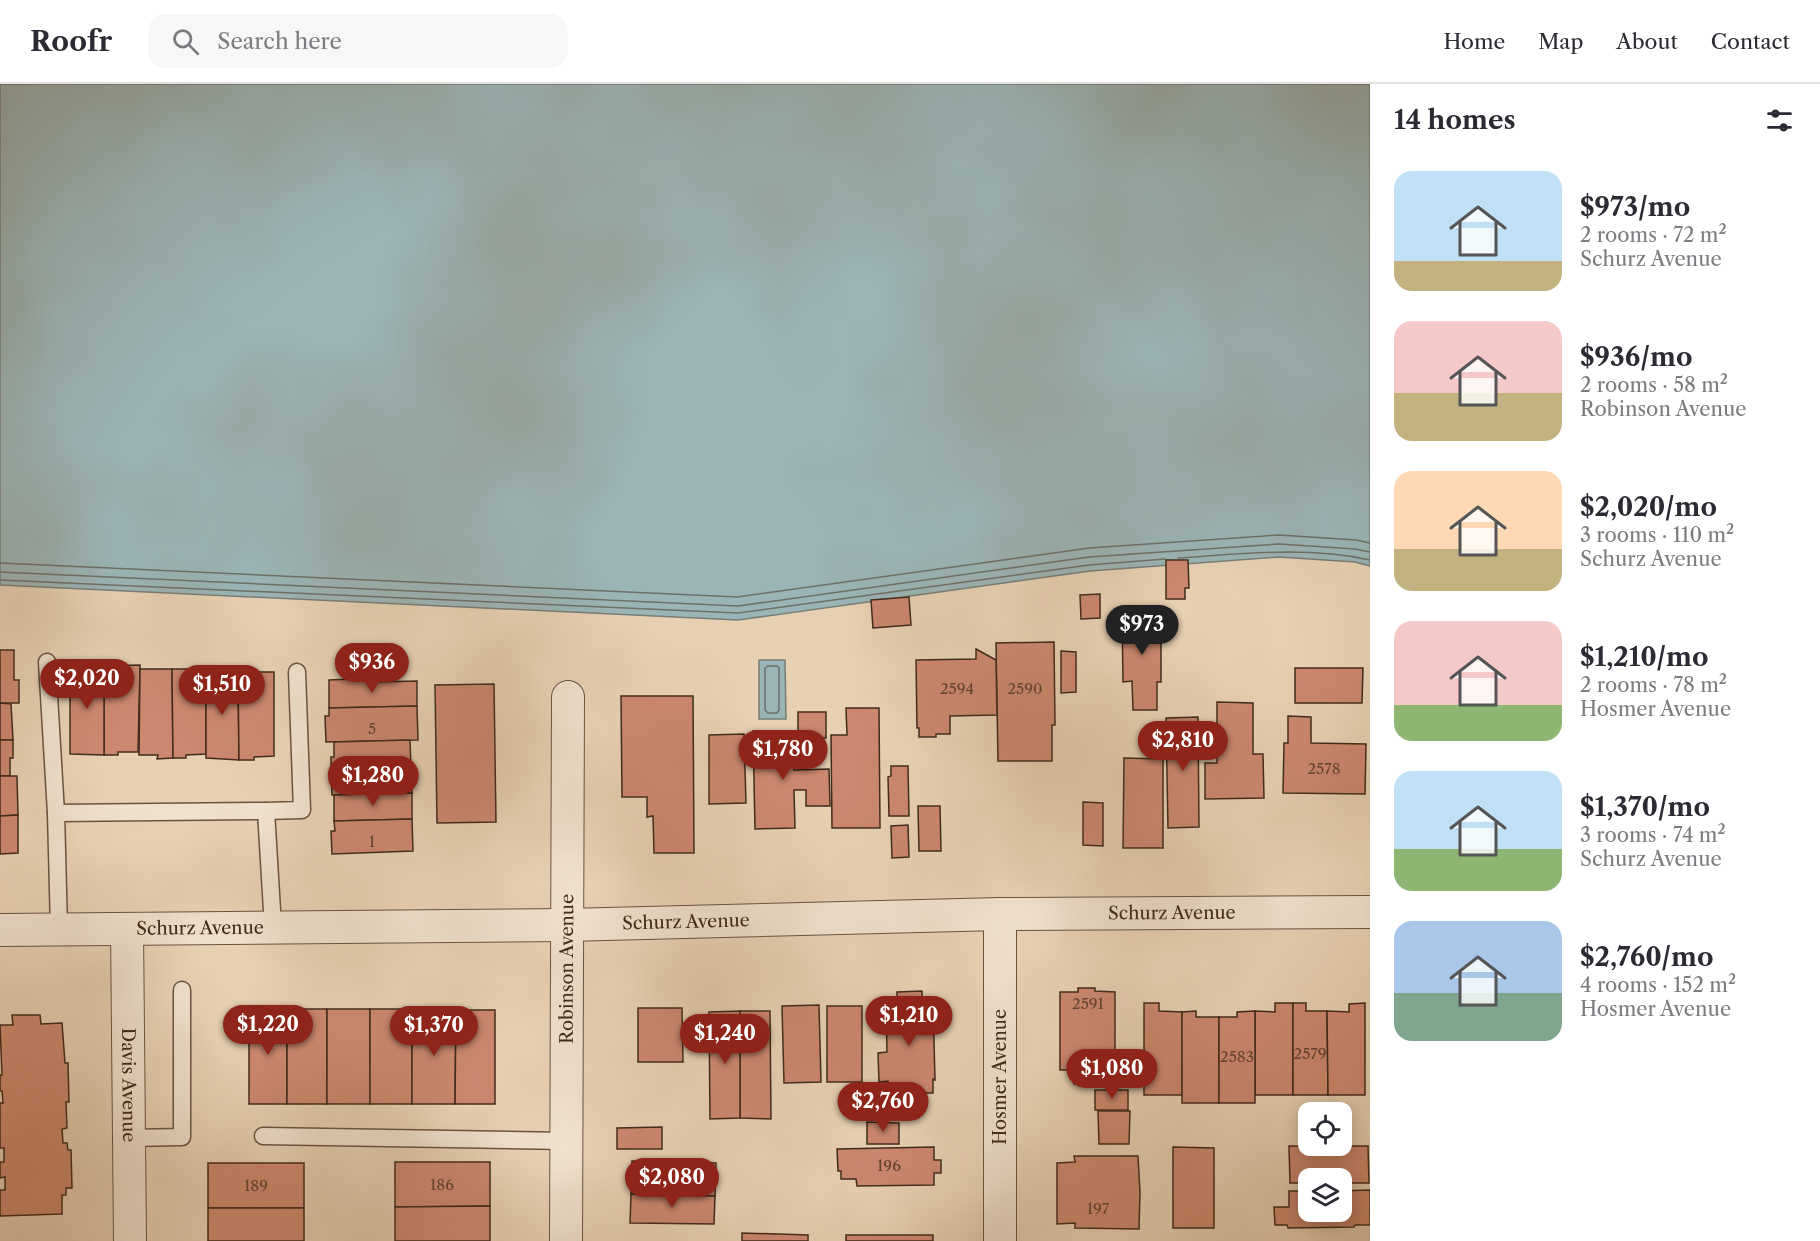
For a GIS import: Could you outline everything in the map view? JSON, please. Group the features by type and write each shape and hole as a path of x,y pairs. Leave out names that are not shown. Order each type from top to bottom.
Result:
{"street":[{"name":"Robinson Avenue","path":"566,1241 568,697"},
{"name":"Schurz Avenue","path":"0,930 566,924 999,914 1370,912"},
{"name":"Hosmer Avenue","path":"999,914 1000,1241"},
{"name":"Davis Avenue","path":"127,929 130,1241"}],"lane":[{"path":"47,662 56,813 59,929"},
{"path":"56,813 302,810 297,672"},
{"path":"266,811 273,927"},
{"path":"129,1138 182,1137 182,990"},
{"path":"263,1136 566,1141"}],"water":[{"path":"0,84 1370,84 1370,566 1355,562 1279,557 1090,571 738,620 0,585"},
{"path":"759,660 785,660 786,719 759,719"}],"building":[{"path":"1166,560 1188,560 1189,588 1185,588 1185,599 1166,599"},
{"path":"1100,594 1100,618 1081,619 1080,595"},
{"path":"909,597 911,625 873,628 871,600"},
{"path":"1122,610 1161,610 1161,682 1157,682 1157,710 1133,710 1132,681 1123,682"},
{"path":"1054,642 1055,725 1052,725 1052,761 998,761 996,643"},
{"path":"976,649 996,660 997,715 950,716 950,734 919,737 916,660 976,659"},
{"path":"0,650 14,650 14,680 19,680 19,703 0,703"},
{"path":"1061,651 1076,652 1076,692 1061,693"},
{"path":"140,665 138,752 104,755 104,666"},
{"path":"70,666 104,666 104,755 70,754"},
{"path":"1295,668 1363,668 1362,703 1295,703"},
{"path":"140,669 172,669 173,758 157,759 158,755 139,755"},
{"path":"172,669 206,669 206,754 173,758"},
{"path":"206,672 238,672 239,760 206,758"},
{"path":"238,672 274,672 274,756 239,760"},
{"path":"374,678 374,682 417,681 417,706 329,708 329,680"},
{"path":"494,684 496,822 437,823 435,685"},
{"path":"621,696 693,696 694,853 654,853 653,816 647,817 647,797 622,797"},
{"path":"1217,702 1253,703 1253,754 1263,754 1264,798 1205,799 1205,763 1217,763"},
{"path":"0,703 11,704 13,740 0,740"},
{"path":"417,706 418,740 326,742 325,716 329,716 329,708"},
{"path":"846,708 879,708 880,828 832,828 831,735 847,735"},
{"path":"798,712 826,712 826,738 798,738"},
{"path":"1288,716 1311,717 1311,743 1366,744 1365,794 1283,793 1284,743 1288,743"},
{"path":"1198,717 1199,827 1168,828 1166,718"},
{"path":"753,731 766,731 766,733 793,731 794,770 829,769 830,806 806,806 806,790 794,790 795,828 755,829"},
{"path":"744,734 746,803 709,804 709,735"},
{"path":"0,740 13,740 10,776 0,776"},
{"path":"410,740 411,767 331,770 334,742"},
{"path":"1124,758 1163,759 1163,848 1123,848"},
{"path":"891,766 908,766 909,816 889,816 888,777 891,776"},
{"path":"411,767 412,793 332,795 331,770"},
{"path":"0,776 17,776 18,815 0,816"},
{"path":"412,793 412,819 334,821 334,795"},
{"path":"1083,802 1103,803 1103,846 1083,845"},
{"path":"918,806 940,806 941,851 919,851"},
{"path":"18,815 18,853 0,854 0,816"},
{"path":"412,819 413,851 332,854 331,831 335,831 334,821"},
{"path":"908,825 909,857 892,858 891,826"},
{"path":"1078,988 1095,988 1095,991 1115,992 1115,1069 1108,1069 1108,1083 1074,1084 1074,1070 1060,1070 1060,992 1078,992"},
{"path":"922,991 922,1004 933,1004 935,1080 933,1079 933,1093 900,1093 900,1101 888,1101 888,1081 879,1082 878,1053 887,1052 886,1004 897,1004 897,992"},
{"path":"1144,1003 1159,1003 1159,1011 1182,1012 1182,1095 1144,1095"},
{"path":"1275,1003 1293,1003 1293,1095 1255,1095 1255,1011 1275,1012"},
{"path":"1293,1003 1306,1003 1306,1011 1327,1011 1328,1095 1293,1095"},
{"path":"1365,1003 1365,1095 1328,1095 1327,1011 1349,1012 1349,1004"},
{"path":"819,1005 821,1082 784,1083 782,1006"},
{"path":"827,1006 862,1006 862,1082 827,1082"},
{"path":"638,1008 682,1008 683,1062 638,1062"},
{"path":"249,1009 287,1009 287,1104 249,1104"},
{"path":"287,1009 327,1009 327,1104 287,1104"},
{"path":"327,1009 370,1009 370,1104 327,1104"},
{"path":"370,1009 412,1009 412,1104 370,1104"},
{"path":"412,1009 456,1010 455,1104 412,1104"},
{"path":"456,1010 495,1010 495,1104 455,1104"},
{"path":"740,1011 770,1011 771,1119 740,1118"},
{"path":"740,1011 740,1118 710,1119 709,1012"},
{"path":"1196,1011 1196,1017 1219,1017 1219,1103 1182,1103 1182,1012"},
{"path":"1255,1011 1255,1103 1219,1103 1219,1017 1237,1017 1237,1012"},
{"path":"12,1015 40,1015 41,1024 62,1023 65,1063 68,1063 69,1102 66,1102 67,1128 62,1129 63,1143 67,1143 68,1150 71,1150 72,1188 66,1188 66,1195 62,1195 62,1214 0,1216 0,1190 5,1190 5,1177 0,1178 0,1162 4,1162 4,1148 0,1148 0,1103 3,1103 2,1091 0,1091 0,1075 2,1075 0,1025 13,1025"},
{"path":"1095,1090 1128,1090 1128,1110 1095,1110"},
{"path":"1098,1111 1130,1111 1129,1144 1099,1144"},
{"path":"867,1122 899,1123 899,1144 867,1144"},
{"path":"662,1127 662,1149 617,1149 617,1128"},
{"path":"1289,1146 1298,1146 1298,1156 1352,1156 1352,1146 1368,1146 1369,1183 1352,1183 1352,1168 1298,1168 1298,1183 1290,1183"},
{"path":"934,1147 934,1160 941,1160 941,1173 934,1173 934,1185 857,1186 856,1179 841,1179 841,1171 838,1171 837,1149"},
{"path":"1173,1147 1214,1148 1214,1228 1173,1228"},
{"path":"1074,1156 1138,1156 1139,1229 1075,1228 1075,1223 1057,1224 1057,1163 1075,1162"},
{"path":"632,1161 716,1163 715,1196 631,1194"},
{"path":"395,1162 490,1162 490,1206 395,1207"},
{"path":"208,1163 304,1163 304,1208 208,1208"},
{"path":"1370,1190 1370,1225 1288,1228 1287,1225 1275,1225 1274,1207 1289,1207 1289,1191 1298,1191 1298,1222 1352,1222 1352,1191"},
{"path":"631,1194 715,1196 714,1224 630,1223"},
{"path":"490,1206 490,1241 395,1241 395,1207"},
{"path":"208,1208 304,1208 304,1241 208,1241"},
{"path":"742,1233 808,1235 808,1241 742,1241"},
{"path":"846,1235 933,1235 933,1241 846,1241"}]}
